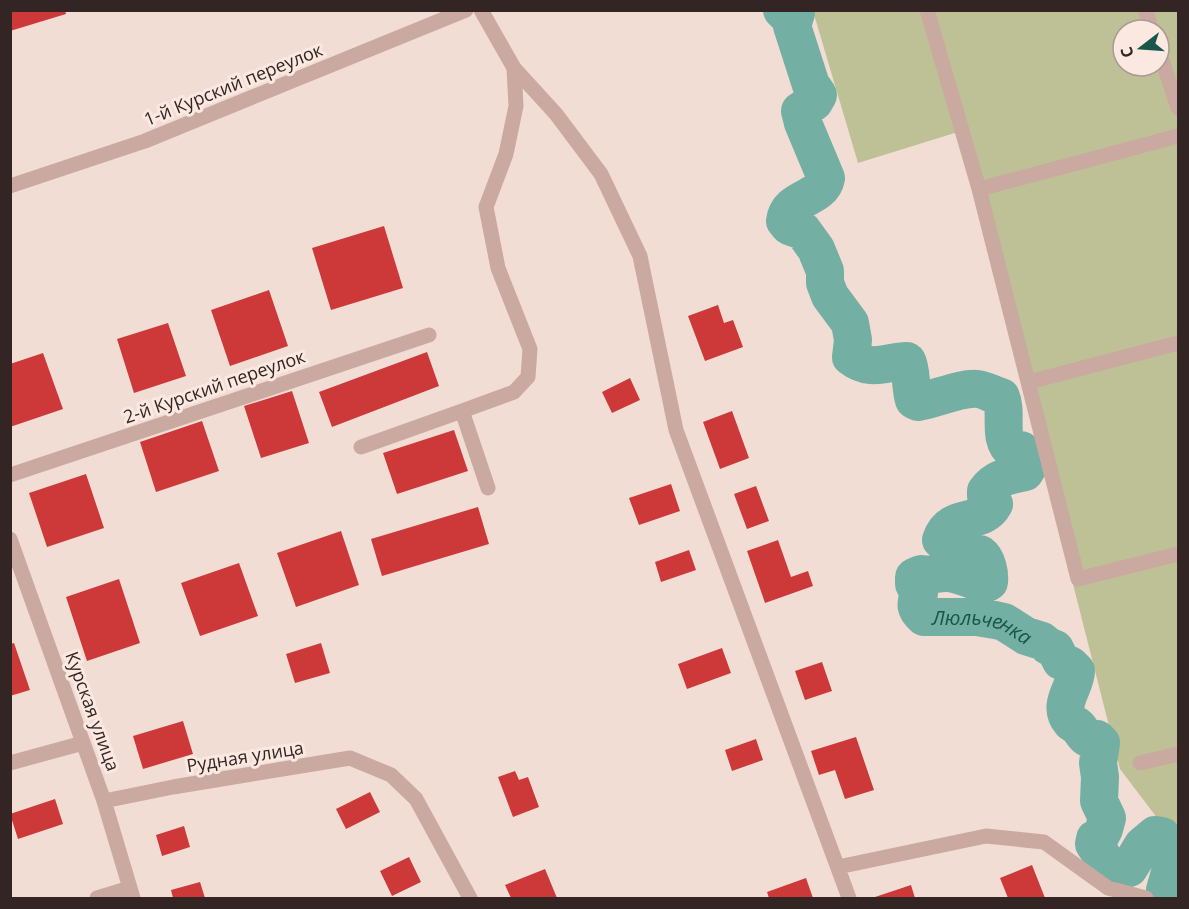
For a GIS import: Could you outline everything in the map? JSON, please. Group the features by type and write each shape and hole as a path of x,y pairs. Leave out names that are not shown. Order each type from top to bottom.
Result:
{"street":[{"name":"1-й Курский переулок","path":"10,186 145,141 466,10"},
{"path":"481,10 514,68 556,114 601,174 640,256 676,430 849,898"},
{"path":"927,10 979,189 1078,579 1179,554"},
{"path":"361,447 514,392 528,377 530,349 498,268 486,207 506,154 514,116 516,106 514,68"},
{"path":"1168,78 1179,108"},
{"path":"979,189 1179,136"},
{"name":"2-й Курский переулок","path":"10,475 429,335"},
{"path":"1029,382 1179,343"},
{"path":"462,411 488,488"},
{"name":"Курская улица","path":"10,539 13,556 104,801 131,893"},
{"path":"10,763 83,743"},
{"path":"1140,763 1179,754"},
{"name":"Рудная улица","path":"104,801 350,758 391,776 416,799 470,898"},
{"path":"838,867 986,836 1044,842 1107,888 1146,898"},
{"path":"97,898 131,893"}],"green space":[{"path":"813,11 1178,11 1178,823 1164,827 1120,769 958,132 858,163"}],"building":[{"path":"10,10 65,10 66,14 10,31"},
{"path":"384,226 403,288 331,310 312,248"},
{"path":"269,290 288,346 230,366 211,310"},
{"path":"718,305 724,323 733,320 743,347 705,361 688,316"},
{"path":"168,323 186,376 134,393 117,339"},
{"path":"427,352 439,386 332,427 319,392"},
{"path":"43,353 63,409 10,427 10,364"},
{"path":"630,378 640,400 612,413 602,392"},
{"path":"292,391 309,443 261,458 244,406"},
{"path":"732,411 749,458 720,469 703,422"},
{"path":"202,421 219,471 156,492 140,442"},
{"path":"454,430 468,471 397,494 383,453"},
{"path":"86,474 104,528 47,547 29,493"},
{"path":"671,484 680,511 639,525 629,498"},
{"path":"756,486 769,521 747,529 734,494"},
{"path":"478,507 489,544 382,576 371,539"},
{"path":"341,531 359,585 296,607 277,553"},
{"path":"778,540 791,577 808,571 813,586 765,603 747,551"},
{"path":"689,550 696,570 661,582 655,562"},
{"path":"239,563 258,616 200,636 181,583"},
{"path":"119,579 140,643 87,661 66,597"},
{"path":"14,643 30,690 10,696 10,644"},
{"path":"321,643 330,673 295,683 286,654"},
{"path":"722,648 731,673 687,689 678,664"},
{"path":"822,662 832,691 805,700 795,671"},
{"path":"183,721 193,754 143,769 133,736"},
{"path":"856,737 874,790 845,799 835,770 819,775 811,751"},
{"path":"756,739 763,760 732,771 725,750"},
{"path":"515,771 519,780 528,777 539,807 513,817 498,777"},
{"path":"370,792 380,812 346,829 336,809"},
{"path":"55,799 63,824 18,839 10,814"},
{"path":"184,826 190,847 162,856 156,835"},
{"path":"409,857 421,882 392,896 380,871"},
{"path":"1032,865 1045,898 1008,898 1000,878"},
{"path":"545,869 557,898 511,898 505,885"},
{"path":"806,878 813,898 769,898 767,892"},
{"path":"200,882 205,898 173,898 171,890"},
{"path":"911,885 915,898 872,898"}],"waterway":[{"name":"Люльченка","path":"782,10 786,14 796,13 792,26 811,85 818,95 814,102 800,111 826,178 818,190 792,207 785,221 789,226 803,231 816,249 825,271 825,283 830,296 850,323 853,340 851,357 858,362 872,365 907,361 914,400 918,402 972,389 1001,397 1005,440 1013,451 1021,450 1028,467 1025,472 1008,476 994,483 986,491 986,496 994,504 989,511 951,525 941,540 952,548 980,554 988,566 989,582 985,584 951,573 921,574 914,577 914,584 919,593 917,609 924,617 977,617 1004,622 1026,636 1042,641 1055,649 1061,661 1076,671 1066,703 1067,716 1086,737 1097,739 1101,743 1098,763 1099,801 1107,818 1104,829 1100,837 1095,839 1094,844 1108,865 1113,869 1123,870 1129,868 1143,845 1155,835 1162,836 1172,855 1165,890"}]}
